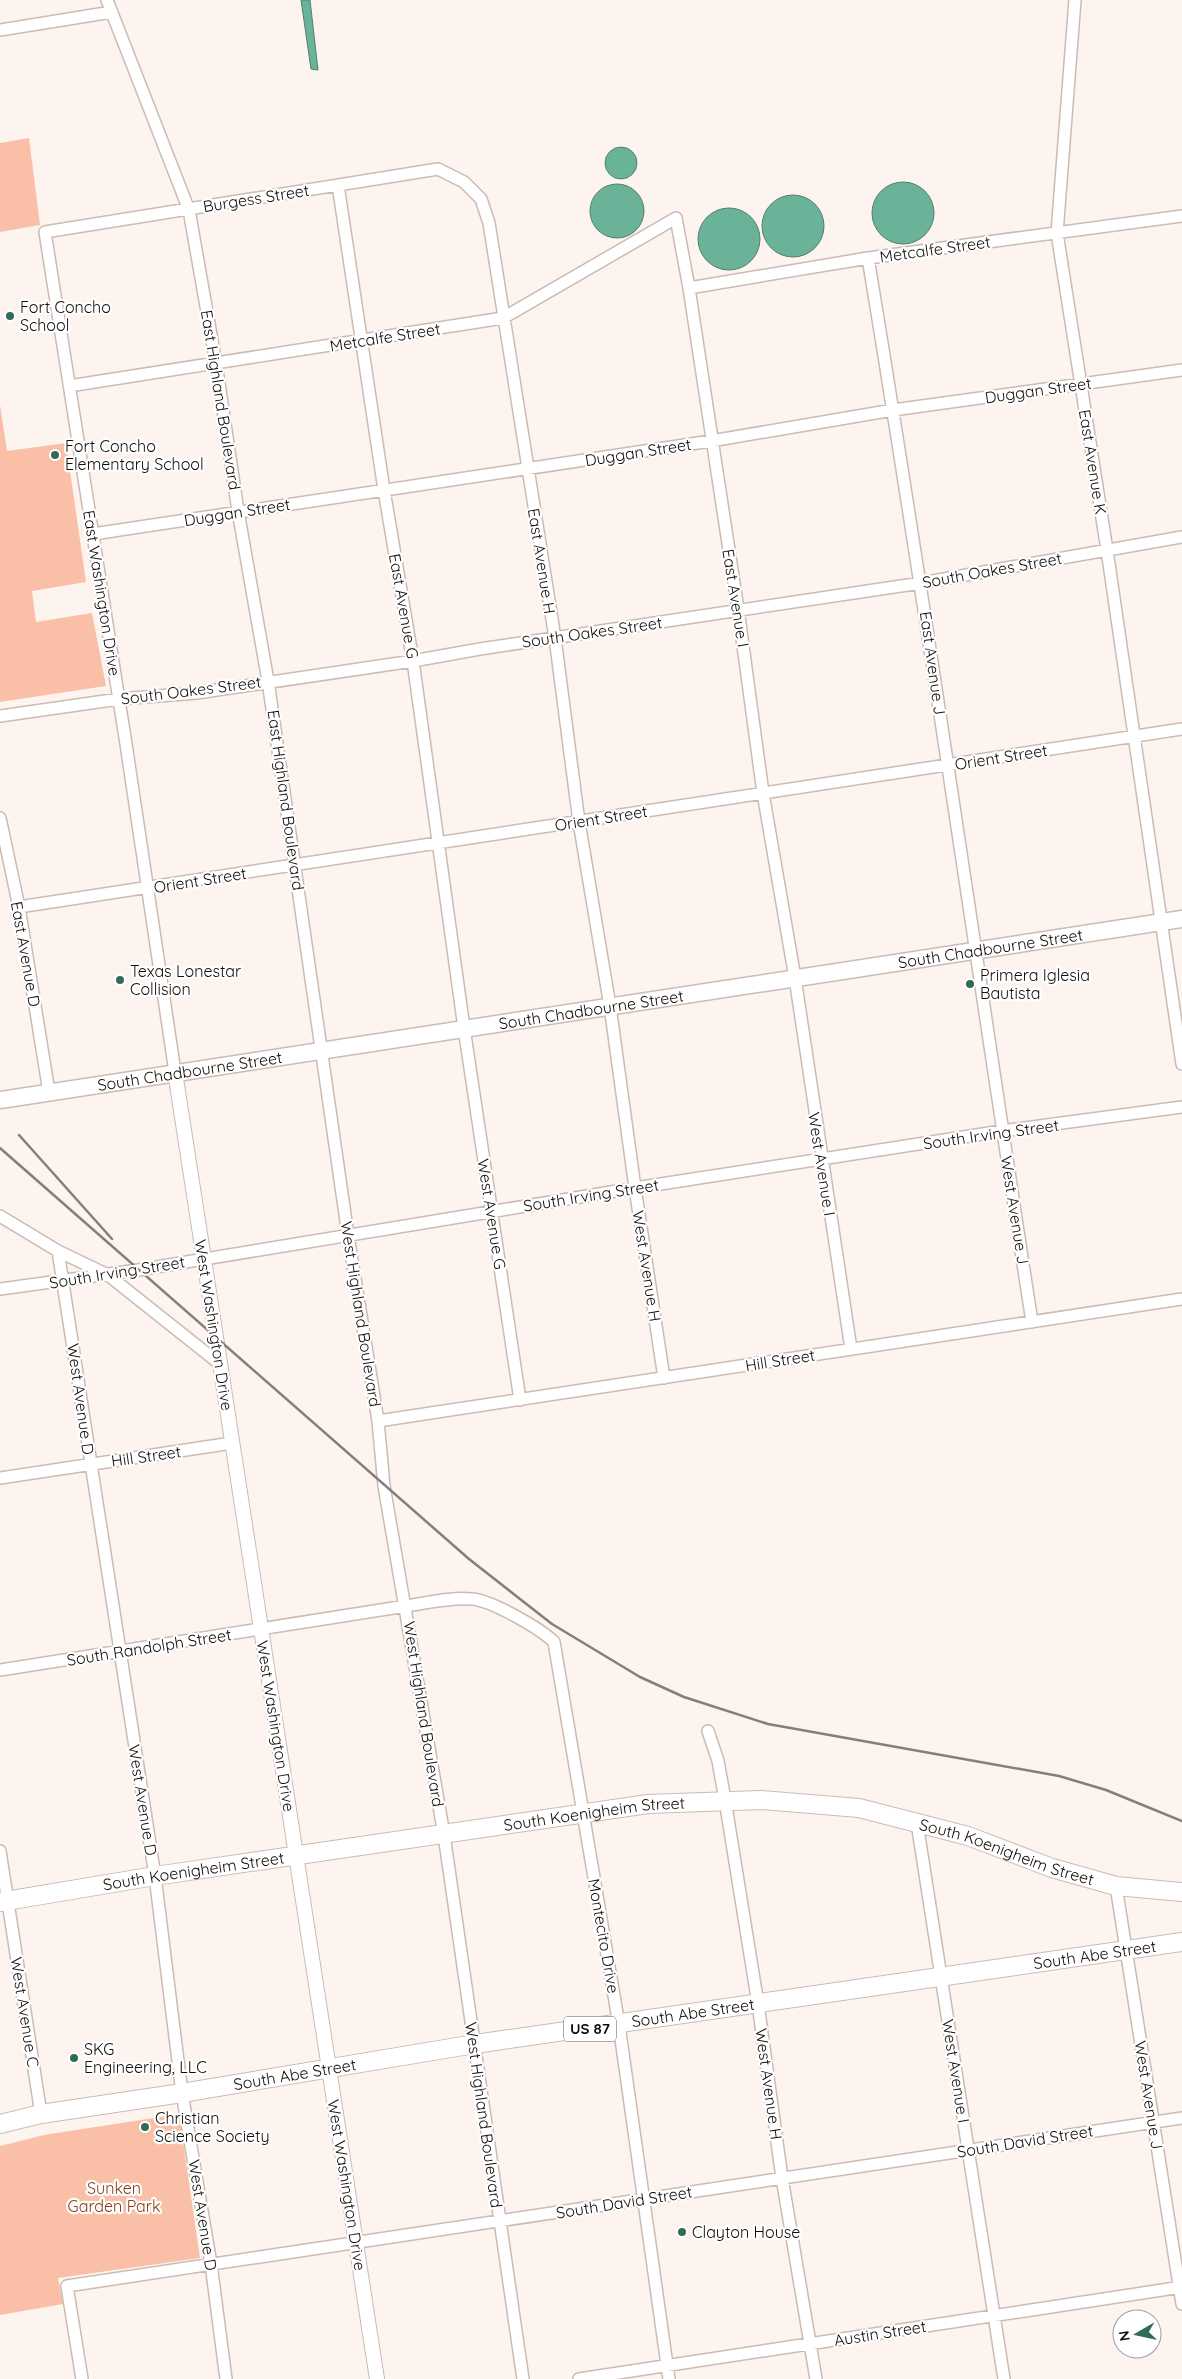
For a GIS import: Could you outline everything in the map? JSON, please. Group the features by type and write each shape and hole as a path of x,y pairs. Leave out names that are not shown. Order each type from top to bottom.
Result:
{"main road":[{"name":"South Chadbourne Street","path":"0,1100 1182,919"},
{"name":"South Koenigheim Street","path":"4,1902 155,1876 648,1804 725,1800 761,1800 859,1808 968,1836 1052,1868 1116,1886 1182,1892"},
{"name":"South Abe Street","path":"0,2124 41,2114 182,2093 475,2044 619,2025 1182,1942"}],"street":[{"name":"East Highland Boulevard","path":"107,0 189,210 216,363 238,512 268,681 323,1050"},
{"name":"East Avenue K","path":"1075,0 1057,233 1108,550 1182,1064"},
{"path":"0,30 112,12"},
{"name":"Burgess Street","path":"45,232 189,210 266,195 438,169 464,182"},
{"name":"East Avenue H","path":"464,182 481,199 489,223 555,638 579,822 610,1006"},
{"name":"East Avenue G","path":"338,185 384,490 413,661 464,1028"},
{"name":"Metcalfe Street","path":"689,288 868,258 1182,216"},
{"name":"Metcalfe Street","path":"69,386 503,318 676,218"},
{"name":"East Avenue I","path":"676,218 689,288 738,610 763,793 795,978"},
{"name":"East Washington Drive","path":"45,232 119,699 175,1072"},
{"name":"East Avenue J","path":"868,258 921,582 974,950"},
{"name":"Duggan Street","path":"93,534 711,441 893,410 1182,370"},
{"name":"South Oakes Street","path":"0,716 119,699 197,693 413,661 921,582 1182,537"},
{"name":"Orient Street","path":"19,907 1182,729"},
{"name":"East Avenue D","path":"0,818 19,907 49,1092"},
{"name":"West Avenue J","path":"974,950 1032,1322"},
{"name":"West Avenue I","path":"795,978 821,1160 852,1349"},
{"name":"West Avenue H","path":"610,1006 664,1378"},
{"name":"West Avenue G","path":"464,1028 520,1400"},
{"name":"West Highland Boulevard","path":"323,1050 348,1235 378,1421 384,1486 444,1835 523,2379"},
{"name":"West Washington Drive","path":"175,1072 377,2379"},
{"name":"South Irving Street","path":"0,1289 108,1275 635,1188 1002,1131 1182,1107"},
{"path":"0,1216 58,1251 108,1275 220,1364"},
{"name":"West Avenue D","path":"58,1251 155,1876 182,2093 212,2264 226,2379"},
{"name":"Hill Street","path":"378,1421 1182,1299"},
{"name":"Hill Street","path":"0,1478 232,1443"},
{"name":"South Randolph Street","path":"0,1670 406,1606 472,1599 488,1603 546,1634 554,1642"},
{"name":"Montecito Drive","path":"554,1642 619,2025 642,2199 669,2379"},
{"name":"West Avenue H","path":"708,1731 718,1761 725,1800 758,2004 782,2178 816,2379"},
{"name":"West Avenue I","path":"917,1823 942,1976 992,2316 1004,2379"},
{"name":"West Avenue C","path":"0,1851 4,1902 41,2114"},
{"name":"West Avenue J","path":"1116,1886 1181,2287 1182,2304"},
{"name":"South David Street","path":"82,2379 67,2286 1182,2118"},
{"name":"Austin Street","path":"579,2379 1181,2287"}],"green space":[{"path":"29,138 40,225 0,232 0,143"},
{"path":"0,405 7,451 66,443 86,582 32,591 36,622 92,613 106,686 0,702"},
{"name":"Sunken Garden Park","path":"179,2114 200,2258 58,2278 63,2304 0,2315 0,2146 44,2135"}],"shaded area":[{"path":"301,0 310,0 318,70 311,69"},
{"path":"621,147 633,151 637,163 633,175 621,179 609,175 605,163 609,151"},
{"path":"897,182 909,182 925,191 932,201 934,213 932,225 925,235 909,244 897,244 886,239 877,230 872,219 872,207 877,196 886,187"},
{"path":"612,184 622,184 632,188 640,196 644,211 640,226 632,234 622,238 612,238 602,234 594,226 590,216 590,206 594,196 602,188"},
{"path":"787,195 799,195 815,204 822,214 824,226 822,238 815,248 799,257 787,257 776,252 767,243 762,232 762,220 767,209 776,200"},
{"path":"723,208 735,208 751,217 758,227 760,239 758,251 751,261 735,270 723,270 712,265 703,256 698,245 698,233 703,222 712,213"}],"railway":[{"path":"19,1135 112,1239"},
{"path":"0,1148 469,1559 552,1624 640,1677 684,1697 768,1724 1059,1776 1106,1790 1182,1821"}],"place":[{"name":"Fort Concho School","path":"10,316"},
{"name":"Fort Concho Elementary School","path":"55,455"},
{"name":"Texas Lonestar Collision","path":"120,980"},
{"name":"Primera Iglesia Bautista","path":"970,984"},
{"name":"SKG Engineering, LLC","path":"74,2058"},
{"name":"Christian Science Society","path":"145,2127"},
{"name":"Clayton House","path":"682,2232"}]}
